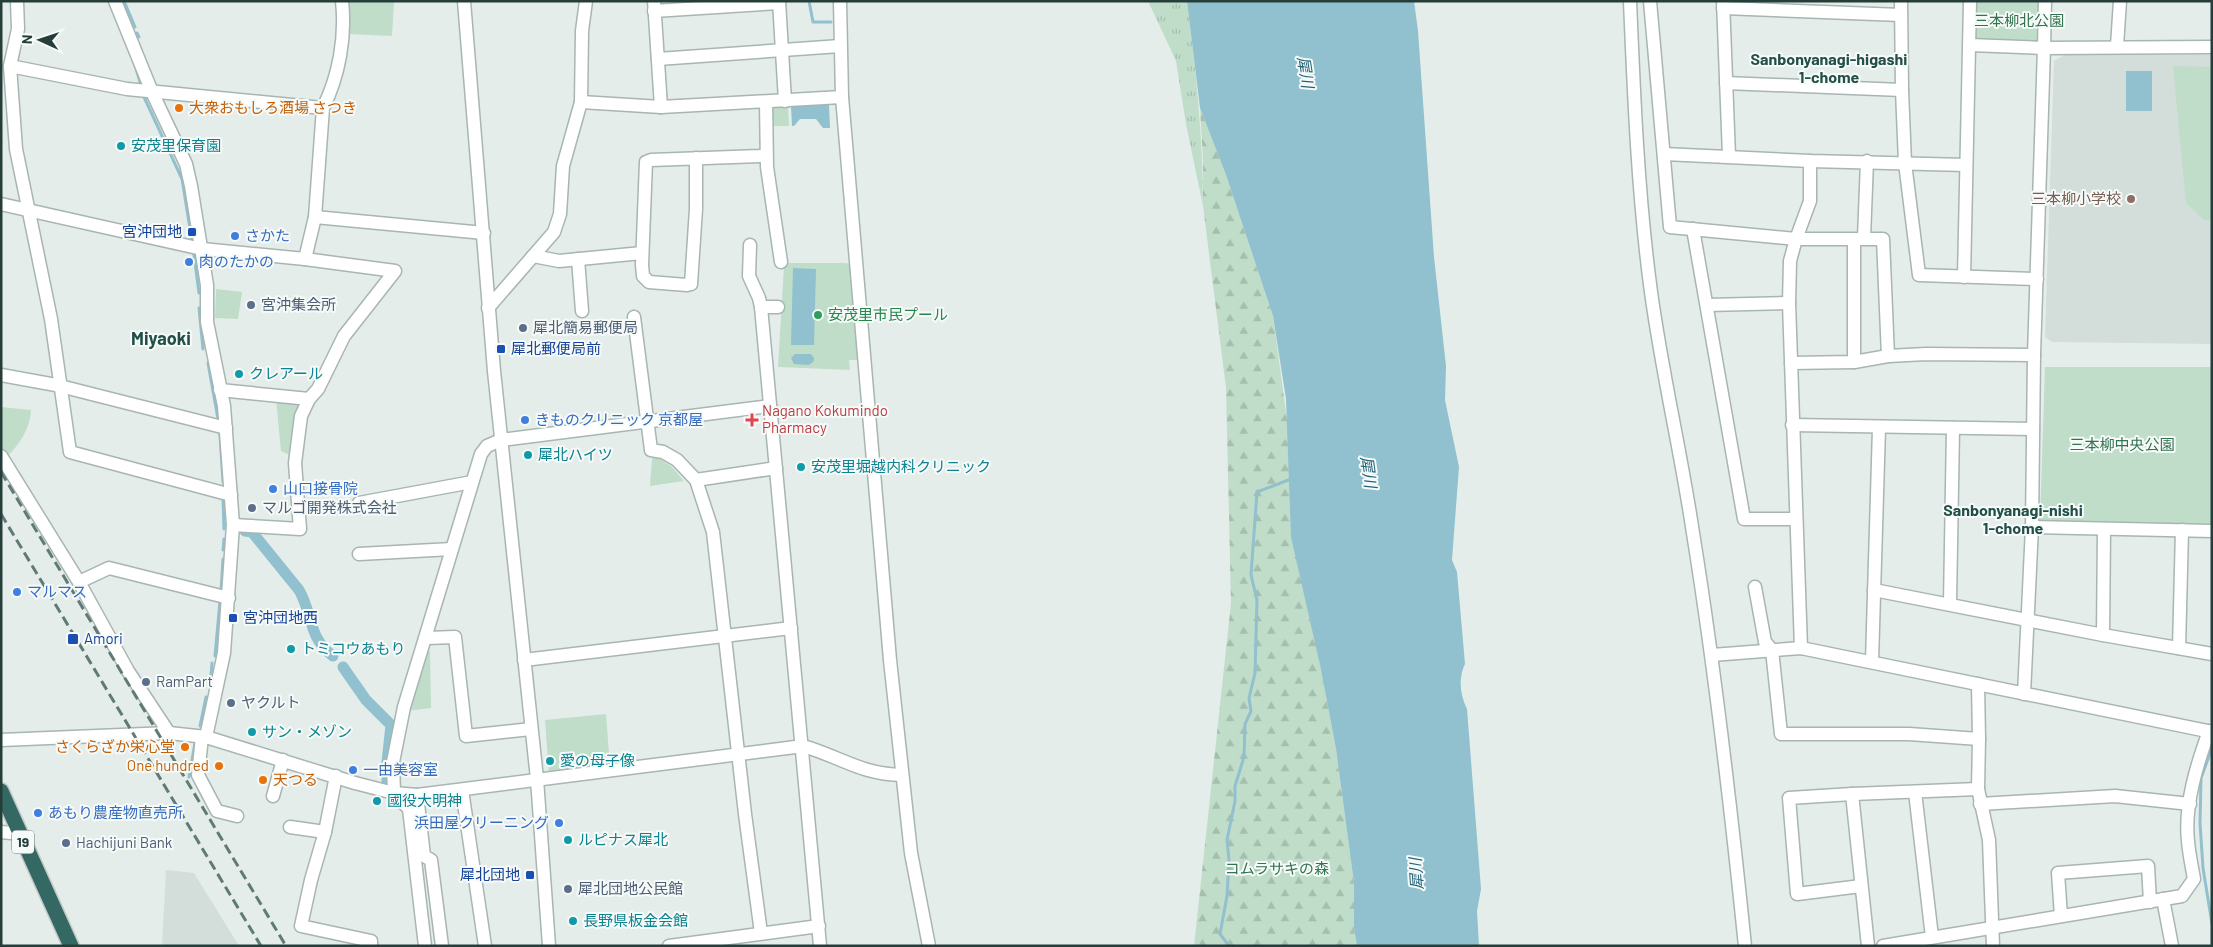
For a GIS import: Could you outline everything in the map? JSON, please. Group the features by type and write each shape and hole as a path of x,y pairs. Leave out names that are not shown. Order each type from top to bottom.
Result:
{"highway":[{"name":"19","path":"1,791 71,946"}],"street":[{"path":"17,1 18,29 10,66 16,149 30,212 62,387 70,452 232,495"},
{"path":"115,1 152,92 186,164 202,249 207,285 207,322 226,428 234,525 224,653 204,737 198,776 217,811 237,816"},
{"path":"305,259 315,217 323,108 330,94 344,36 342,1"},
{"path":"464,1 484,233 488,308 537,779 549,946"},
{"path":"488,308 554,232 560,214 563,166 581,102 582,31 586,1"},
{"path":"840,1 842,97 889,651 911,853 929,946"},
{"path":"1630,1 1634,117 1651,290 1693,530 1712,655 1745,946"},
{"path":"1650,1 1670,227 1796,239 1883,239 1888,356"},
{"path":"1901,1 1905,164 1919,275 2037,279"},
{"path":"1964,277 1970,1"},
{"path":"2024,694 2032,527 2034,354 2045,1"},
{"path":"2118,46 2120,1"},
{"path":"661,107 654,6 779,2 785,101"},
{"path":"1729,156 1723,4 1901,15"},
{"path":"1970,45 2044,48 2118,46 2212,47"},
{"path":"658,59 840,46"},
{"path":"10,66 152,92 323,108"},
{"path":"1726,83 1902,90"},
{"path":"581,102 661,107 842,97"},
{"path":"766,102 766,155 781,262"},
{"path":"1664,154 1810,161 1966,165"},
{"path":"696,158 696,209 691,284 649,282 643,276 642,253 646,162 651,160 696,158 766,155"},
{"path":"1800,648 1789,303 1790,261 1810,200 1810,161"},
{"path":"1854,362 1859,239 1868,161"},
{"path":"1,204 202,249 305,259 395,271 344,336 318,389 309,398 301,416 295,463 300,529 234,525"},
{"path":"315,217 484,233"},
{"path":"1693,229 1744,520 1796,519"},
{"path":"750,245 749,276 759,298 803,746 820,946"},
{"path":"533,256 559,261 642,253"},
{"path":"578,260 582,311"},
{"path":"1707,305 1789,303"},
{"path":"760,308 778,307"},
{"path":"634,317 650,450 663,452 677,460 696,480 713,532 738,754 761,933"},
{"path":"1791,363 1854,362 1888,356 2034,354"},
{"path":"1,375 62,387 226,428"},
{"path":"220,390 309,398"},
{"path":"425,946 409,809 394,793 393,762 404,707 481,454 488,446 501,440 770,406"},
{"path":"1792,425 1879,428 2033,429"},
{"path":"1872,661 1879,428"},
{"path":"1950,604 1954,428"},
{"path":"1,456 79,582 128,671 169,733"},
{"path":"696,480 776,468"},
{"path":"358,503 472,482"},
{"path":"2032,527 2212,531"},
{"path":"2103,635 2104,529"},
{"path":"2179,648 2182,530"},
{"path":"359,554 452,550"},
{"path":"79,582 109,568 229,598"},
{"path":"1755,587 1765,642 1772,650 1781,734 1909,734 1979,739"},
{"path":"1874,590 2027,621 2212,654"},
{"path":"524,660 791,628"},
{"path":"426,638 455,638 466,736 531,729"},
{"path":"1712,655 1800,648 1872,661 2210,732 2196,765 2190,804 2188,839 2194,879 2182,896 1993,926 1883,946"},
{"path":"1978,684 1978,789 1989,840 1993,946"},
{"path":"1,740 169,733 204,737 394,793 416,794 462,790 803,746 858,768 880,774 902,774"},
{"path":"274,796 283,760"},
{"path":"336,776 325,832 311,880 301,926 371,941 371,946"},
{"path":"1861,886 1797,894 1788,798 1978,789"},
{"path":"462,790 485,946"},
{"path":"1916,792 1932,937"},
{"path":"416,794 424,856 431,860 442,946"},
{"path":"1852,794 1868,946"},
{"path":"1980,804 2115,796 2190,804"},
{"path":"290,828 325,832"},
{"path":"1,832 10,833 18,829"},
{"path":"2061,916 2058,873 2148,866 2150,902"},
{"path":"2163,899 2172,946"},
{"path":"669,946 819,926"}],"shaded area":[{"name":"三本柳小学校","path":"2066,54 2212,55 2212,344 2052,342 2045,337 2054,61"},
{"path":"166,870 194,873 239,946 162,946"}],"green space":[{"path":"346,1 394,1 392,36 348,34"},
{"path":"1148,1 1187,1 1202,155 1203,206 1186,124 1176,61"},
{"name":"三本柳北公園","path":"1976,1 2041,1 2040,42 1976,39"},
{"path":"2173,66 2212,67 2212,220 2204,220 2186,203"},
{"path":"788,105 789,126 771,126 770,110 773,106"},
{"name":"コムラサキの森","path":"1200,108 1226,175 1273,316 1320,665 1336,749 1354,883 1354,928 1357,946 1194,946 1231,603 1226,388 1203,206"},
{"name":"安茂里市民プール","path":"786,263 846,263 852,265 859,360 849,360 850,370 778,367 784,266"},
{"path":"216,289 242,292 238,319 215,318"},
{"name":"三本柳中央公園","path":"2045,367 2212,367 2212,526 2040,522"},
{"path":"276,399 299,401 300,406 290,455 281,451"},
{"path":"1,407 31,410 29,423 24,435 7,457 1,447"},
{"path":"655,456 671,466 684,481 650,486 652,459"},
{"path":"426,649 430,651 431,708 407,711"},
{"path":"606,714 610,767 549,774 545,720"}],"water":[{"name":"犀川","path":"1187,1 1414,1 1418,31 1434,257 1446,366 1445,400 1459,467 1452,560 1457,572 1465,664 1461,675 1461,686 1467,709 1481,889 1477,911 1479,946 1357,946 1354,928 1354,883 1336,749 1320,665 1291,537 1286,399 1273,316 1226,175 1200,108"},
{"path":"2126,71 2152,71 2152,111 2126,111"},
{"path":"829,104 830,128 823,128 816,119 800,119 792,126 791,107"},
{"path":"793,268 816,269 814,345 791,345"},
{"path":"795,354 811,354 814,361 809,365 794,364 791,358"}],"waterway":[{"path":"124,1 135,27"},
{"path":"809,1 813,22 831,22"},
{"path":"137,33 139,37"},
{"path":"134,62 141,85"},
{"path":"144,97 182,179 192,241"},
{"path":"194,255 199,293"},
{"path":"199,308 203,349"},
{"path":"208,363 218,419"},
{"path":"220,435 223,482"},
{"path":"1229,946 1220,934 1227,896 1229,860 1227,840 1235,801 1235,786 1244,757 1245,724 1251,711 1249,698 1255,673 1257,600 1251,575 1257,492 1291,479"},
{"path":"223,499 224,529"},
{"path":"245,531 252,532 299,590 315,634 325,649 333,656"},
{"path":"223,550 224,539"},
{"path":"221,591 223,559"},
{"path":"215,656 220,601"},
{"path":"210,687 212,663"},
{"path":"343,667 366,700 391,725 387,784"},
{"path":"200,726 206,697"},
{"path":"189,777 195,743"},
{"path":"2212,748 2201,778 2200,823 2203,868 2212,924"}],"railway":[{"path":"1,472 286,946"},
{"path":"1,514 261,946"}],"place":[{"name":"大衆おもしろ酒場 さつき","path":"179,108"},
{"name":"安茂里保育園","path":"121,146"},
{"name":"三本柳小学校","path":"2131,199"},
{"name":"宮沖団地","path":"192,232"},
{"name":"さかた","path":"235,236"},
{"name":"肉のたかの","path":"189,262"},
{"name":"宮沖集会所","path":"251,305"},
{"name":"安茂里市民プール","path":"818,315"},
{"name":"犀北簡易郵便局","path":"523,328"},
{"name":"犀北郵便局前","path":"501,349"},
{"name":"クレアール","path":"239,374"},
{"name":"きものクリニック 京都屋","path":"525,420"},
{"name":"Nagano Kokumindo Pharmacy","path":"752,420"},
{"name":"犀北ハイツ","path":"528,455"},
{"name":"安茂里堀越内科クリニック","path":"801,467"},
{"name":"山口接骨院","path":"273,489"},
{"name":"マルゴ開発株式会社","path":"252,508"},
{"name":"マルマス","path":"17,592"},
{"name":"宮沖団地西","path":"233,618"},
{"name":"Amori","path":"73,639"},
{"name":"トミコウあもり","path":"291,649"},
{"name":"RamPart","path":"146,682"},
{"name":"ヤクルト","path":"231,703"},
{"name":"サン・メゾン","path":"252,732"},
{"name":"さくらざか栄心堂","path":"185,747"},
{"name":"愛の母子像","path":"550,761"},
{"name":"One hundred","path":"219,766"},
{"name":"一由美容室","path":"353,770"},
{"name":"天つる","path":"263,780"},
{"name":"國役大明神","path":"377,801"},
{"name":"あもり農産物直売所","path":"38,813"},
{"name":"浜田屋クリーニング","path":"559,823"},
{"name":"ルピナス犀北","path":"568,840"},
{"name":"Hachijuni Bank","path":"66,843"},
{"name":"犀北団地","path":"530,875"},
{"name":"犀北団地公民館","path":"568,889"},
{"name":"長野県板金会館","path":"573,921"}],"district":[{"name":"Sanbonyanagi-higashi 1-chome","path":"1829,68"},
{"name":"Miyaoki","path":"161,339"},
{"name":"Sanbonyanagi-nishi 1-chome","path":"2013,519"}]}
